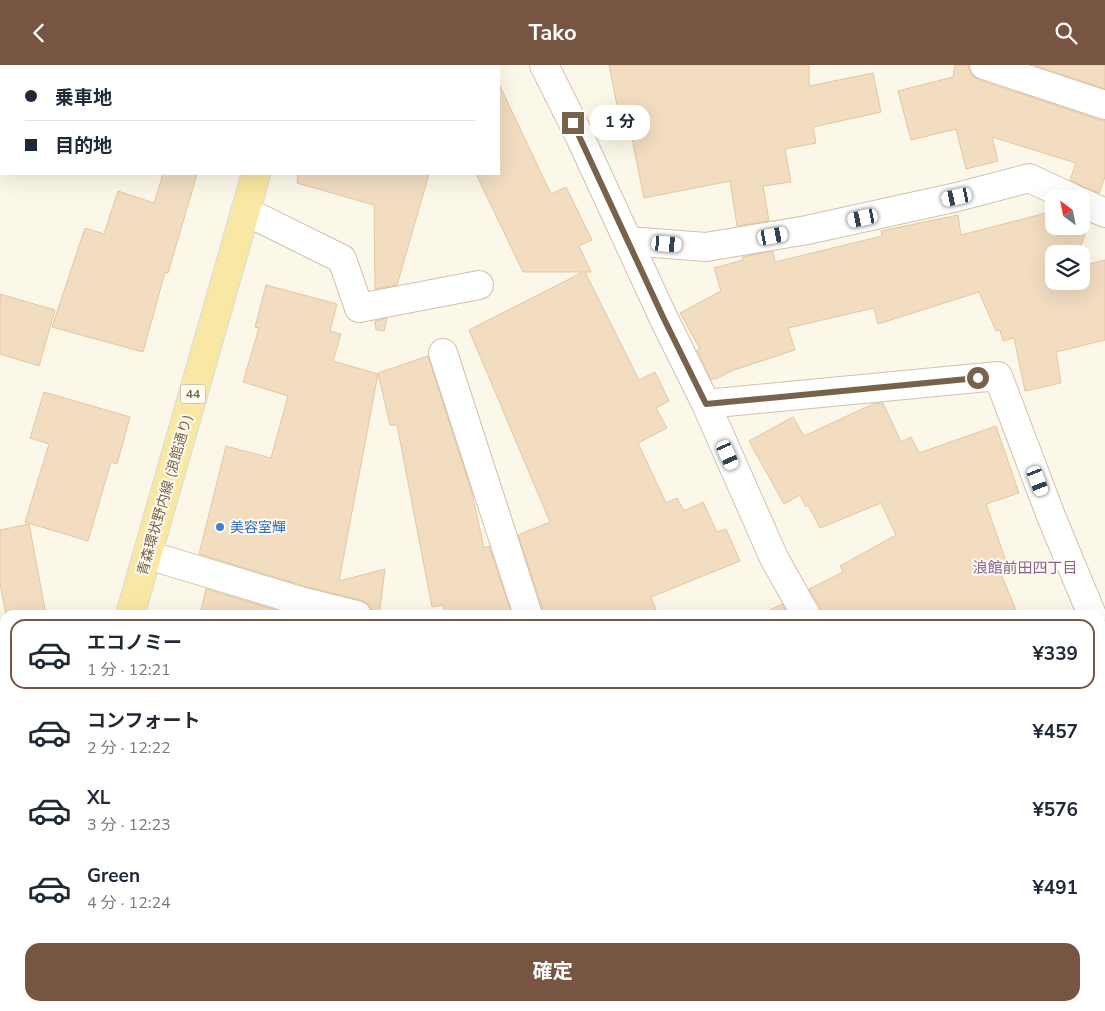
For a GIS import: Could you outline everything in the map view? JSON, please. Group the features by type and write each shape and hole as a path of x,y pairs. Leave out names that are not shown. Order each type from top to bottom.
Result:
{"main road":[{"name":"青森環状野内線 (浪館通り)","path":"132,610 256,175"}],"street":[{"path":"544,65 706,404 774,558 803,610"},
{"path":"984,65 1105,105"},
{"path":"628,241 706,247 807,230 957,197 1029,177 1056,190"},
{"path":"1090,206 1105,213"},
{"path":"245,211 342,259 359,308 479,285"},
{"path":"443,353 526,610"},
{"path":"706,404 998,376 1051,516 1090,610"},
{"path":"148,555 298,608 315,610"}],"building":[{"path":"609,65 809,65 809,86 873,73 881,112 813,127 816,143 785,149 791,182 763,186 769,221 737,226 730,181 644,198 631,134 623,135"},
{"path":"955,65 969,65 972,75 979,80 1100,120 1105,120 1105,177 1099,193 1070,180 1076,163 992,137 998,161 966,169 956,129 911,140 898,91 953,77"},
{"path":"1034,65 1105,65 1105,89"},
{"path":"500,86 551,194 566,187 592,240 579,246 591,272 585,272 639,380 655,372 669,401 656,408 667,428 638,443 666,503 677,498 684,511 703,502 717,532 726,529 740,561 651,597 656,610 543,610 518,535 550,522 469,330 583,272 523,272 476,175 500,175"},
{"path":"163,175 197,175 168,273 165,272 143,352 52,327 85,228 104,234 118,191 154,203"},
{"path":"298,175 429,175 397,285 375,289 374,205 297,183"},
{"path":"1045,213 1045,235 1085,235 1081,245 1045,245 1045,290 1090,290 1090,264 1105,260 1105,340 1056,352 1061,383 1025,391 1014,338 1003,341 1000,330 996,331 979,292 878,324 874,308 788,328 795,350 731,371 711,380 697,350 700,349 680,313 721,291 714,268 743,260 742,257 773,251 775,262 882,236 881,231 958,215 961,235"},
{"path":"266,285 337,304 330,331 341,334 333,361 378,374 339,581 385,569 380,610 372,610 368,604 361,600 304,586 199,554 226,446 271,458 288,396 243,382 259,328 255,327"},
{"path":"0,294 55,310 39,366 0,354"},
{"path":"387,318 384,331 376,330 375,321"},
{"path":"428,356 472,493 484,548 489,546 510,610 444,610 443,605 432,607 397,425 390,425 378,373"},
{"path":"44,392 130,417 117,464 111,462 88,541 25,522 49,444 30,438"},
{"path":"883,403 901,442 911,437 919,453 996,426 1019,493 986,504 1006,561 997,564 1016,610 821,610 809,589 843,572 840,566 896,535 881,503 820,528 808,505 806,507 800,495 784,504 749,441 793,417 804,436 873,404"},
{"path":"29,524 45,610 5,610 0,584 0,530"},
{"path":"206,589 275,610 201,610"},
{"path":"782,604 785,610 770,610"}],"place":[{"name":"美容室輝","path":"220,527"}],"district":[{"name":"浪館前田四丁目","path":"1025,568"}],"route":[{"path":"573,123 663,317 706,404 978,378"}]}
